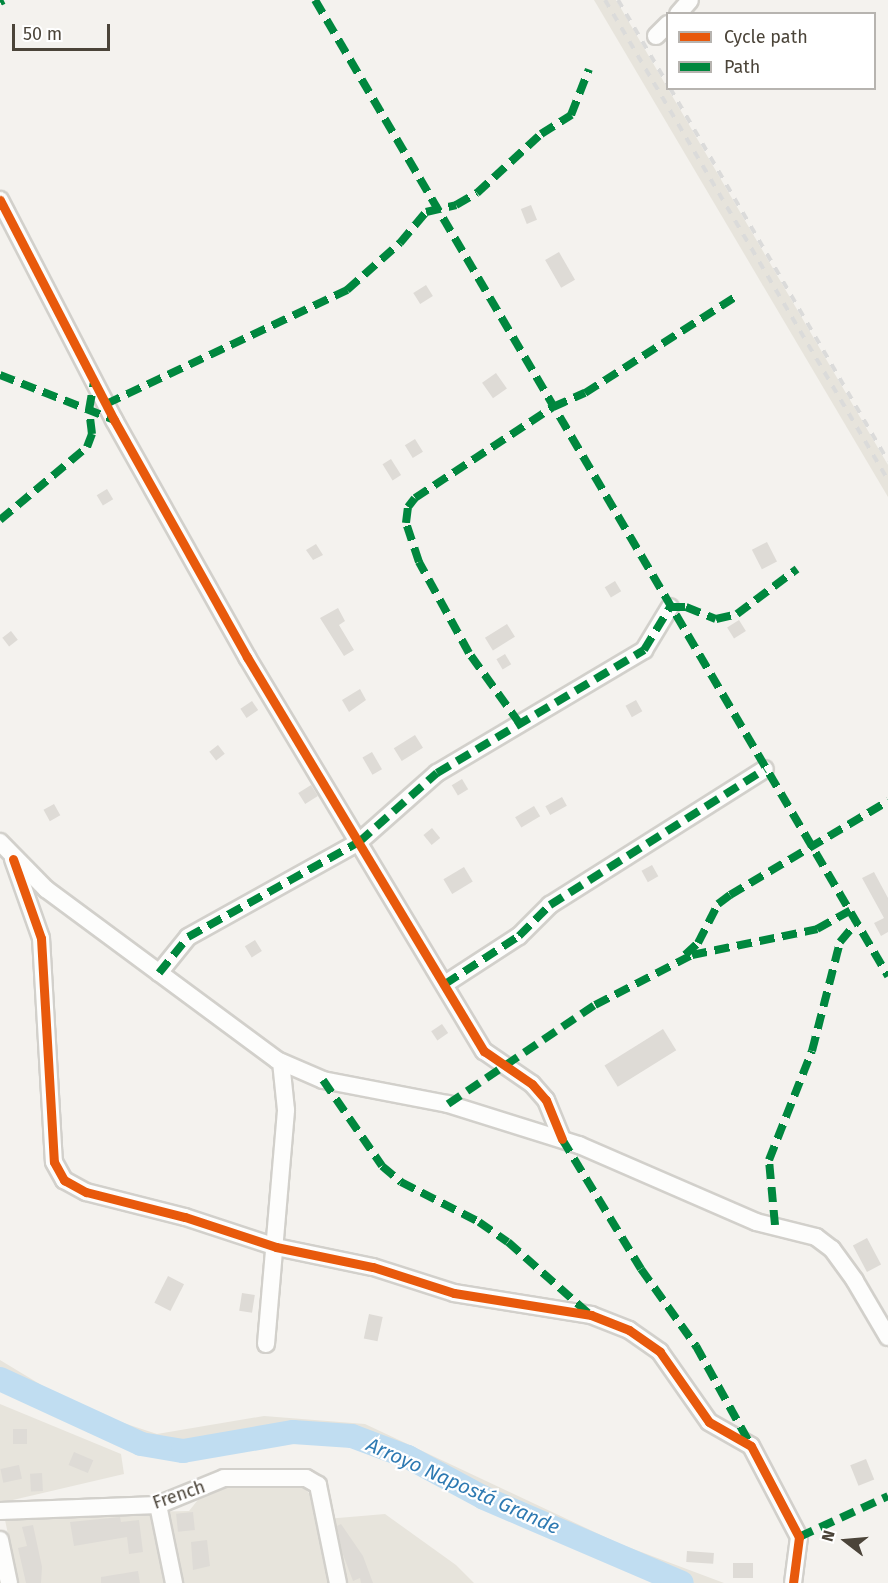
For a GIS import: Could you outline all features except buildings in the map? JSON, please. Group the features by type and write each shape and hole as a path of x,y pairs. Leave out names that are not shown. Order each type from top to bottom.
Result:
{"street":[{"path":"680,12 690,0"},
{"path":"0,200 120,430 247,657 484,1051 532,1084 546,1100 562,1139"},
{"path":"159,973 188,937 359,842 437,773 644,650 670,607"},
{"path":"445,984 519,936 550,905 765,769"},
{"path":"0,842 13,859 46,889 281,1062 323,1080 448,1104 562,1139 756,1222 816,1237 832,1249 855,1281 888,1337"},
{"path":"13,859 41,938 54,1161 64,1180 86,1192 185,1217 276,1247 373,1267 454,1293 591,1315 628,1330 660,1352 709,1422 751,1446 799,1537 793,1583"},
{"path":"266,1344 286,1110 281,1062"},
{"name":"French","path":"0,1511 158,1505 224,1478 284,1475 306,1478 318,1485 338,1583"},
{"path":"158,1505 174,1583"},
{"path":"0,1540 9,1583"}],"shaded area":[{"path":"594,0 616,0 666,85 666,90 669,90 888,465 888,497"},
{"path":"0,1360 81,1409 157,1434 264,1416 365,1424 620,1544 724,1583 682,1583 484,1498 408,1457 352,1436 293,1432 183,1451 141,1444 0,1379"},
{"path":"0,1404 121,1454 124,1474 0,1503"},
{"path":"209,1486 303,1486 322,1509 337,1583 18,1583 4,1515 189,1511"},
{"path":"385,1514 456,1565 474,1583 344,1583 326,1519"}],"waterway":[{"name":"Arroyo Napostá Grande","path":"0,1379 141,1444 183,1451 293,1432 352,1436 408,1457 484,1498 682,1583"}],"railway":[{"path":"605,0 888,480"},
{"path":"618,0 666,82"},
{"path":"671,90 888,461"}],"marked path":[{"path":"0,2 4,0"},
{"path":"315,0 888,976"},
{"path":"106,404 347,290 400,243 426,212 456,205 477,193 541,134 571,115 589,69"},
{"path":"520,724 469,653 419,562 406,523 408,507 415,498 553,407 585,393 735,297"},
{"path":"0,375 114,420"},
{"path":"0,520 87,447 92,434 89,410 94,383"},
{"path":"159,973 188,937 359,842 437,773 644,650 670,607 686,607 716,619 737,614 797,569"},
{"path":"445,984 519,936 550,905 765,769"},
{"path":"685,955 698,943 718,904 888,801"},
{"path":"448,1104 595,1005 692,955 817,929 850,911"},
{"path":"775,1225 769,1160 812,1051 840,942 856,923"},
{"path":"323,1080 382,1166 401,1182 479,1222 508,1242 588,1313"},
{"path":"562,1139 641,1269 696,1346 750,1444"},
{"path":"799,1537 888,1496"}],"cycle path":[{"path":"0,200 114,420 247,657 484,1051 532,1084 546,1100 562,1139"},
{"path":"13,859 41,938 54,1162 64,1180 86,1192 185,1217 276,1247 373,1267 454,1293 591,1315 629,1330 660,1352 709,1422 751,1446 799,1537 793,1583"}]}
